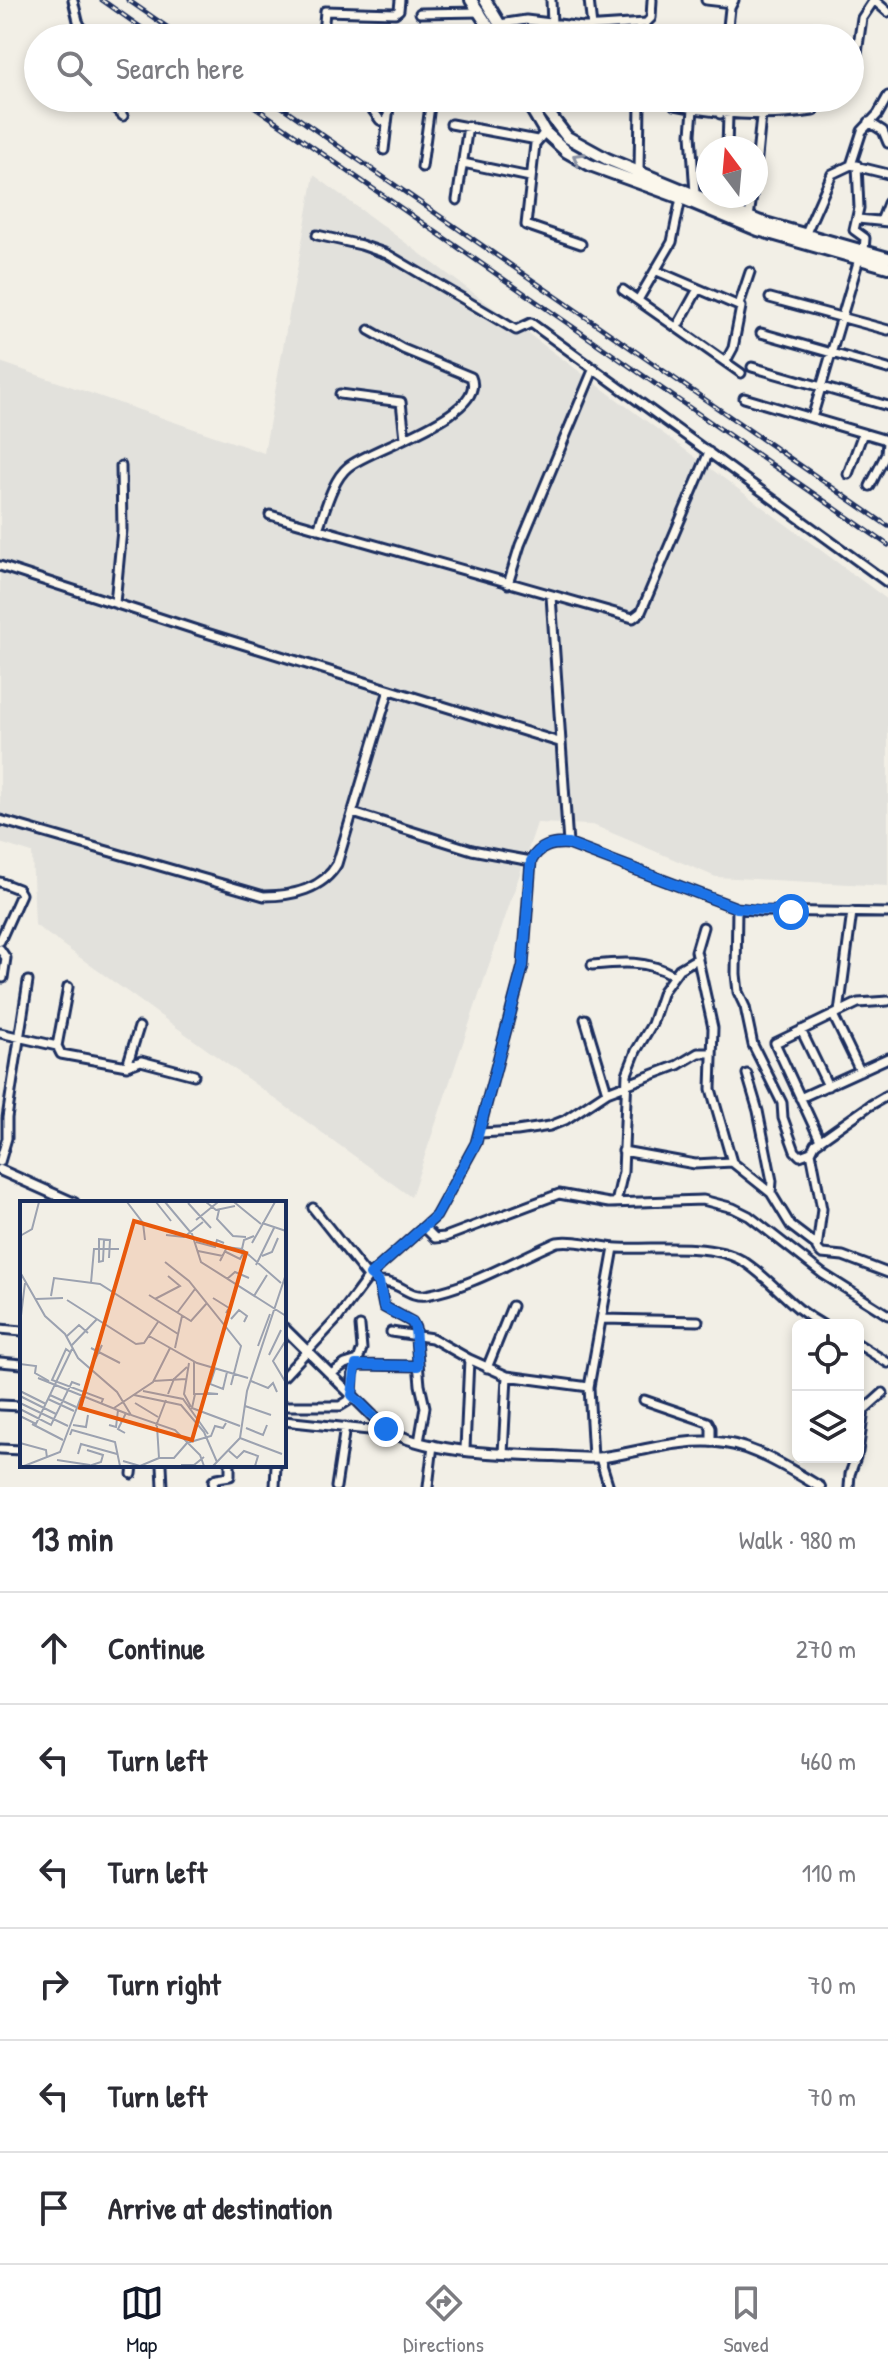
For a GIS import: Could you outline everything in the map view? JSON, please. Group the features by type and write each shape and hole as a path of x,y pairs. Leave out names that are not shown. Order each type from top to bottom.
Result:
{"main road":[{"path":"471,0 488,24"},
{"path":"485,0 500,24"},
{"path":"531,112 541,136 590,165 758,230 888,258"},
{"path":"548,112 567,137 592,152 695,193"},
{"path":"735,208 749,217 888,267"}],"street":[{"path":"73,0 79,24"},
{"path":"329,0 329,10"},
{"path":"323,24 324,12 329,10 395,13 399,10 400,0"},
{"path":"500,24 516,20 552,24 551,0"},
{"path":"589,0 592,24"},
{"path":"627,24 650,22 652,0"},
{"path":"708,0 733,1 730,24"},
{"path":"861,24 874,0 888,12"},
{"path":"420,13 481,12"},
{"path":"812,418 842,318 856,253 865,238 854,230 858,219 854,165 858,140 888,96"},
{"path":"119,112 123,116"},
{"path":"374,112 387,123"},
{"path":"384,150 388,112"},
{"path":"422,167 429,112"},
{"path":"639,171 640,112"},
{"path":"693,112 695,193"},
{"path":"712,112 761,116 803,112"},
{"path":"724,114 726,136"},
{"path":"759,136 761,116"},
{"path":"869,122 883,131 888,143"},
{"path":"451,124 541,136 530,177 526,222 528,227 581,244"},
{"path":"457,200 468,126"},
{"path":"463,163 530,177"},
{"path":"805,235 828,178 835,172 854,165 888,174"},
{"path":"638,300 672,242 681,198"},
{"path":"858,219 885,221 888,203"},
{"path":"749,217 750,208"},
{"path":"317,235 387,254 516,330 531,323 888,583"},
{"path":"657,271 739,305"},
{"path":"726,361 733,348 741,314 739,305 750,272"},
{"path":"677,327 698,289"},
{"path":"623,290 741,373"},
{"path":"770,298 888,330"},
{"path":"318,529 347,468 461,407 471,393 472,378 403,349 369,330"},
{"path":"761,333 888,369"},
{"path":"752,367 888,406"},
{"path":"508,584 520,545 594,368"},
{"path":"340,394 401,402 405,438"},
{"path":"744,398 883,439 888,445 870,486"},
{"path":"848,474 863,433"},
{"path":"270,515 551,596 628,617 638,616 709,452"},
{"path":"115,603 122,530 121,466"},
{"path":"0,566 559,742"},
{"path":"551,596 568,844"},
{"path":"0,820 264,896 313,887 331,874 353,813 389,690"},
{"path":"353,813 472,850 531,861"},
{"path":"286,1374 309,1352 370,1275 439,1212 476,1143 523,966 531,861 540,849 550,844 568,844 737,908 888,913"},
{"path":"0,882 19,890 21,894 0,941"},
{"path":"737,908 737,985 753,1045 783,1106 783,1118 795,1151 800,1156 811,1152"},
{"path":"852,912 836,1013 860,1071"},
{"path":"703,927 696,946 713,1028 711,1089 732,1162 771,1193 791,1226 816,1245 822,1254 843,1256 888,1273"},
{"path":"0,949 6,958 3,978"},
{"path":"616,1203 623,1172 624,1085 636,1051 652,1024 658,1002 673,975 698,958"},
{"path":"592,965 636,962 662,968 673,975"},
{"path":"0,1162 7,1138 4,1124 28,981"},
{"path":"68,987 57,1046 61,1054 127,1066 141,1061 194,1075"},
{"path":"820,1140 775,1044 862,1002 888,1001"},
{"path":"585,1019 607,1092"},
{"path":"127,1066 139,1027"},
{"path":"801,1030 828,1086"},
{"path":"0,1033 57,1046"},
{"path":"479,1133 550,1126 565,1120 607,1092 678,1065 698,1053 712,1053"},
{"path":"800,1098 888,1058"},
{"path":"747,1074 758,1111 772,1181 771,1193"},
{"path":"816,1245 821,1233 822,1209 812,1148 888,1095"},
{"path":"623,1151 695,1164 732,1162"},
{"path":"0,1170 70,1201"},
{"path":"423,1228 435,1238 445,1237 559,1194 616,1203 692,1198 733,1208 767,1228 823,1274 888,1315"},
{"path":"313,1208 370,1275 379,1282 391,1282 411,1294 424,1296 466,1282 567,1240 614,1248 715,1250 732,1255 747,1263 788,1302 814,1319"},
{"path":"609,1487 597,1458 589,1387 614,1248"},
{"path":"379,1282 384,1307 412,1322 415,1328 425,1407 419,1442"},
{"path":"487,1368 512,1306"},
{"path":"603,1319 698,1321"},
{"path":"286,1406 340,1406 352,1395 362,1349 360,1326"},
{"path":"0,1329 20,1331"},
{"path":"286,1330 396,1436 433,1445 503,1454 597,1458 674,1444 711,1442 740,1447 788,1468 820,1487"},
{"path":"391,1332 432,1338 507,1376 589,1387"},
{"path":"864,1348 888,1363"},
{"path":"465,1449 469,1359"},
{"path":"0,1362 20,1364"},
{"path":"331,1374 345,1364 357,1362 418,1366"},
{"path":"503,1454 507,1376"},
{"path":"864,1410 883,1393"},
{"path":"644,1400 708,1422 711,1442"},
{"path":"0,1405 20,1406"},
{"path":"286,1421 386,1429"},
{"path":"336,1487 345,1427"},
{"path":"428,1487 433,1445"},
{"path":"0,1449 20,1450"},
{"path":"849,1487 854,1463"},
{"path":"162,1467 163,1487"},
{"path":"214,1487 213,1481 217,1478 230,1476 230,1467"},
{"path":"275,1487 276,1467"}],"shaded area":[{"path":"314,175 888,600 888,886 716,877 593,825 537,823 411,1197 35,925 32,853 0,843 0,362 264,453"}],"railway":[{"path":"102,0 136,24"},
{"path":"128,0 163,24"},
{"path":"262,112 888,545"},
{"path":"289,112 888,526"}],"route":[{"path":"386,1429 352,1395 353,1374 356,1365 418,1366 415,1325 384,1307 379,1282 370,1275 436,1216 476,1143 523,966 534,854 550,844 568,844 713,901 737,908 791,912"}]}
